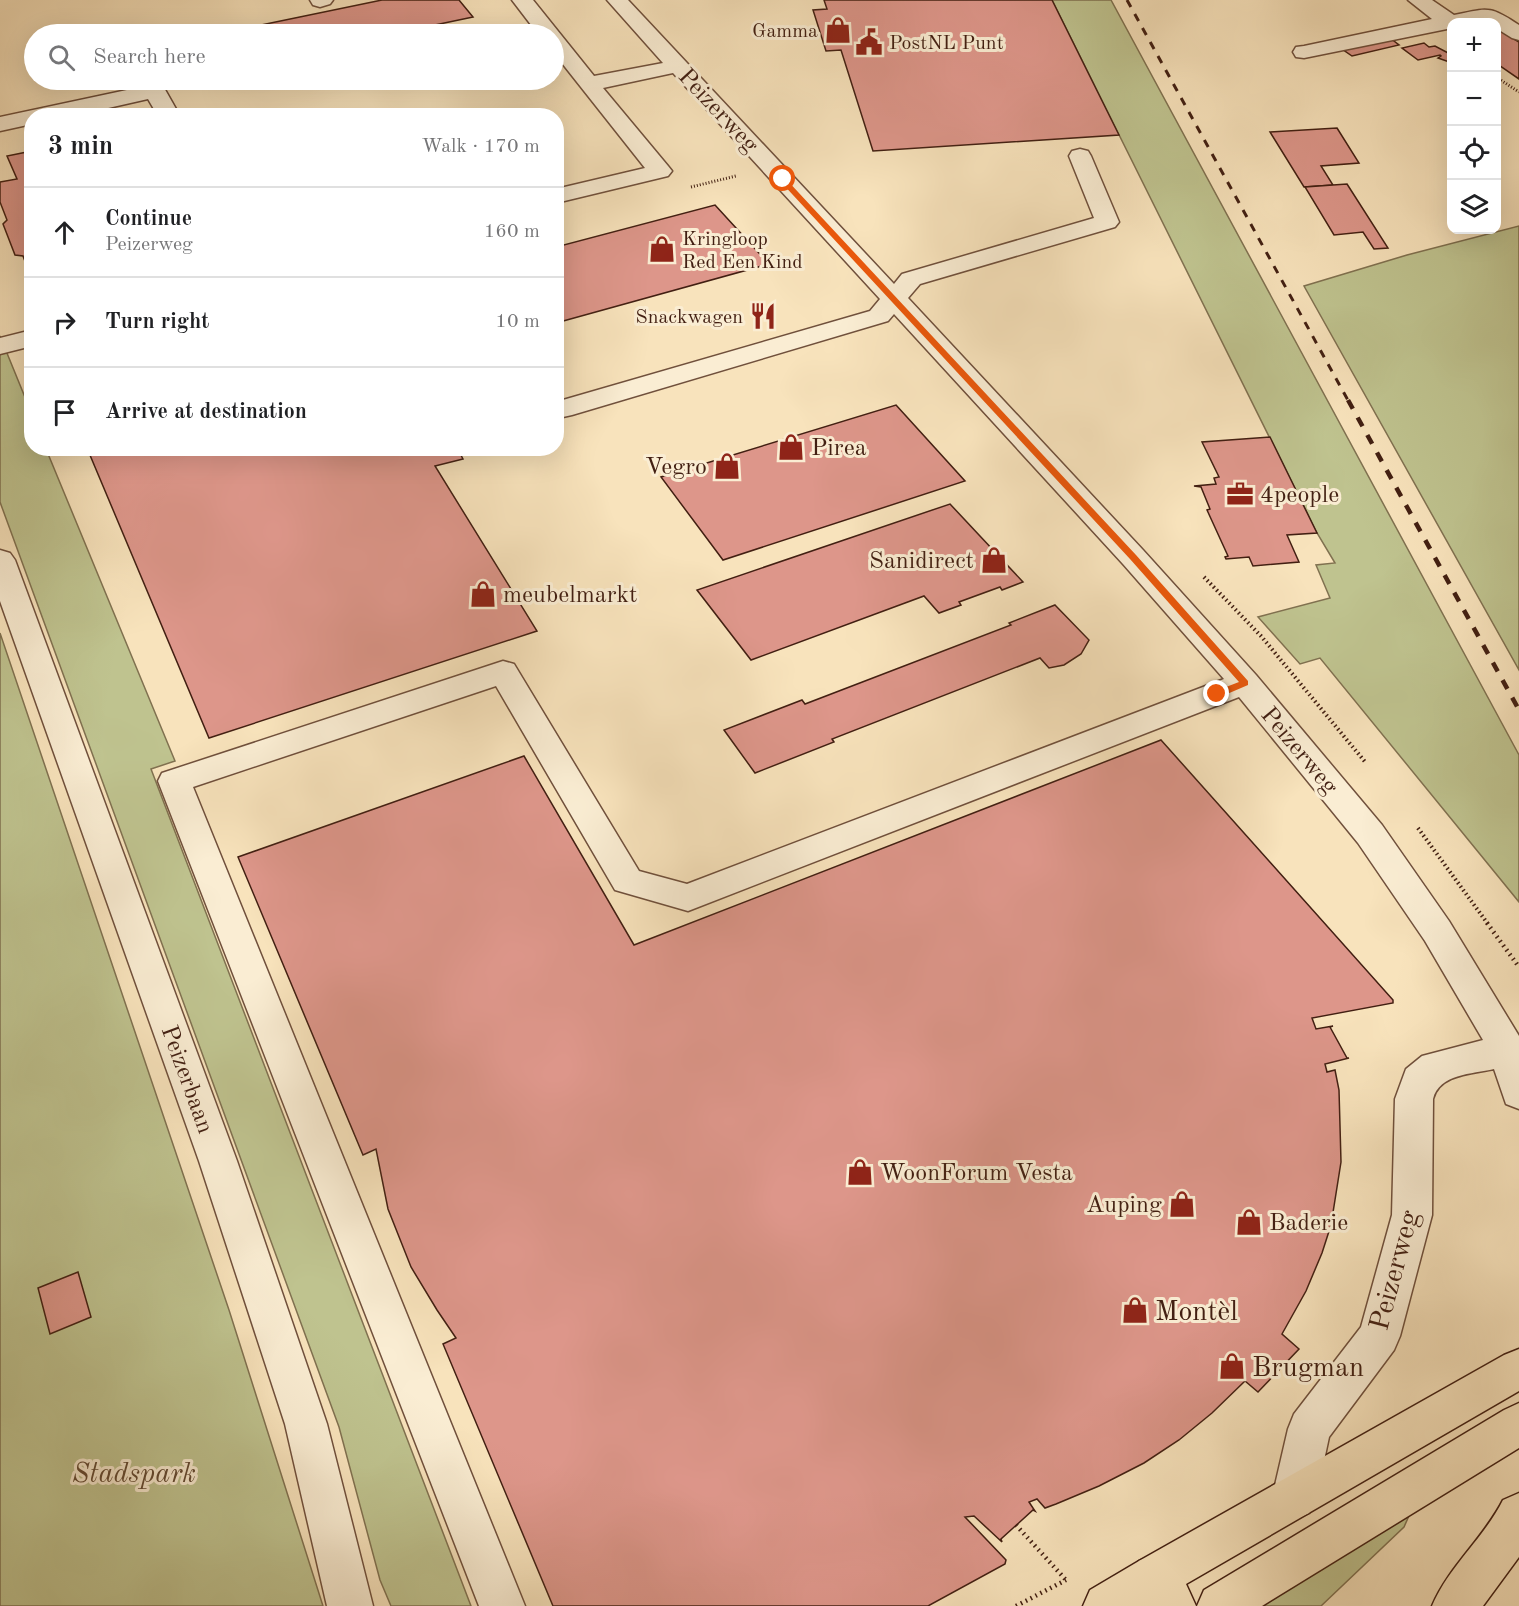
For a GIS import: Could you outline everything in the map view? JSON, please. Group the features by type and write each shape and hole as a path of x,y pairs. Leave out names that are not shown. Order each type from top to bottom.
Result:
{"main road":[{"path":"1089,1598 1164,1592 1294,1498 1519,1369"},
{"path":"1220,1606 1519,1424"},
{"path":"1455,1606 1511,1532 1519,1515"}],"street":[{"path":"522,0 541,24"},
{"name":"Peizerweg","path":"617,0 1133,557 1245,683 1370,834 1437,931 1513,1057 1519,1093"},
{"path":"1418,0 1447,20"},
{"path":"1470,18 1489,14 1495,18"},
{"path":"1501,22 1519,34"},
{"path":"1304,52 1447,23"},
{"path":"564,53 660,171 564,194"},
{"path":"589,84 678,66"},
{"path":"77,108 155,91 165,108"},
{"path":"0,124 24,119"},
{"path":"564,409 879,316 911,279 1107,222 1080,156"},
{"path":"0,346 24,340"},
{"name":"Peizerbaan","path":"0,560 230,1194 306,1424 350,1606"},
{"path":"502,1606 174,781 503,672 627,881 688,898 1245,683"},
{"name":"Peizerweg","path":"1294,1498 1309,1429 1379,1336 1412,1215 1414,1099 1419,1080 1435,1067 1513,1057"}],"path":[{"path":"1501,80 1519,92"},
{"path":"1016,1525 1089,1598"}],"green space":[{"path":"1052,0 1111,0 1519,755 1519,902 1320,658 1300,664 1258,617 1330,598 1316,565 1335,563 1317,533"},
{"path":"1519,226 1519,670 1304,286 1407,255 1488,234 1501,234 1501,231"},
{"path":"0,336 24,395 24,456 49,456 175,761 151,769 471,1606 391,1606 380,1580 339,1427 0,502"},
{"name":"Stadspark","path":"0,633 229,1310 323,1606 0,1606"},
{"path":"1416,1500 1404,1527 1321,1606 1255,1606"}],"building":[{"path":"382,0 459,0 473,17 440,24 266,24"},
{"path":"824,0 1052,0 1119,135 873,151 841,50 826,51 813,10 827,9"},
{"path":"1501,31 1519,42 1519,79 1501,66"},
{"path":"1390,38 1399,45 1352,56 1342,49"},
{"path":"1424,43 1429,47 1435,46 1447,52 1447,61 1438,58 1440,55 1418,60 1402,48"},
{"path":"1337,128 1359,163 1321,166 1333,185 1304,187 1270,132"},
{"path":"24,153 24,259 23,256 15,255 3,224 7,220 0,202 0,182 17,179 7,156"},
{"path":"1347,184 1388,248 1374,249 1363,232 1334,235 1305,187"},
{"path":"715,205 769,264 564,321 564,245"},
{"path":"896,405 965,481 723,560 661,477"},
{"path":"1270,437 1317,533 1287,535 1299,562 1253,566 1249,557 1226,559 1225,557 1228,556 1207,510 1210,509 1201,487 1194,486 1216,484 1214,478 1219,477 1202,442"},
{"path":"90,456 461,456 463,459 435,466 537,631 209,738"},
{"path":"950,504 1023,582 1002,590 1000,587 959,602 961,605 939,613 924,596 751,660 697,590"},
{"path":"1055,605 1089,640 1081,654 1064,665 1049,668 1040,658 832,739 834,742 755,773 724,730 802,700 805,704 1011,625 1009,623"},
{"name":"WoonForum Vesta","path":"1161,740 1393,1000 1393,1003 1312,1018 1316,1029 1333,1026 1330,1027 1349,1058 1325,1064 1327,1072 1335,1070 1339,1090 1341,1162 1331,1225 1322,1253 1306,1291 1282,1334 1299,1349 1258,1392 1245,1381 1212,1413 1179,1440 1144,1463 1099,1486 1045,1508 1037,1499 1029,1502 1035,1511 1033,1510 1001,1539 1002,1542 974,1516 965,1517 1006,1560 1005,1564 928,1606 553,1606 443,1344 456,1338 411,1267 388,1209 376,1149 363,1155 238,857 524,756 634,945"},
{"path":"78,1272 91,1317 50,1334 38,1288"}],"railway":[{"path":"1127,0 1349,402"},
{"path":"1348,400 1519,710"}],"place":[{"name":"Gamma","path":"838,30"},
{"name":"PostNL Punt","path":"869,42"},
{"name":"Kringloop Red Een Kind","path":"662,249"},
{"name":"Snackwagen","path":"763,316"},
{"name":"Pirea","path":"791,447"},
{"name":"Vegro","path":"727,466"},
{"name":"4people","path":"1240,494"},
{"name":"Sanidirect","path":"994,560"},
{"name":"meubelmarkt","path":"483,594"},
{"name":"WoonForum Vesta","path":"860,1172"},
{"name":"Auping","path":"1182,1204"},
{"name":"Baderie","path":"1249,1222"},
{"name":"Montèl","path":"1135,1310"},
{"name":"Brugman","path":"1232,1366"}],"route":[{"path":"783,179 1133,557 1245,683 1217,694"}]}
